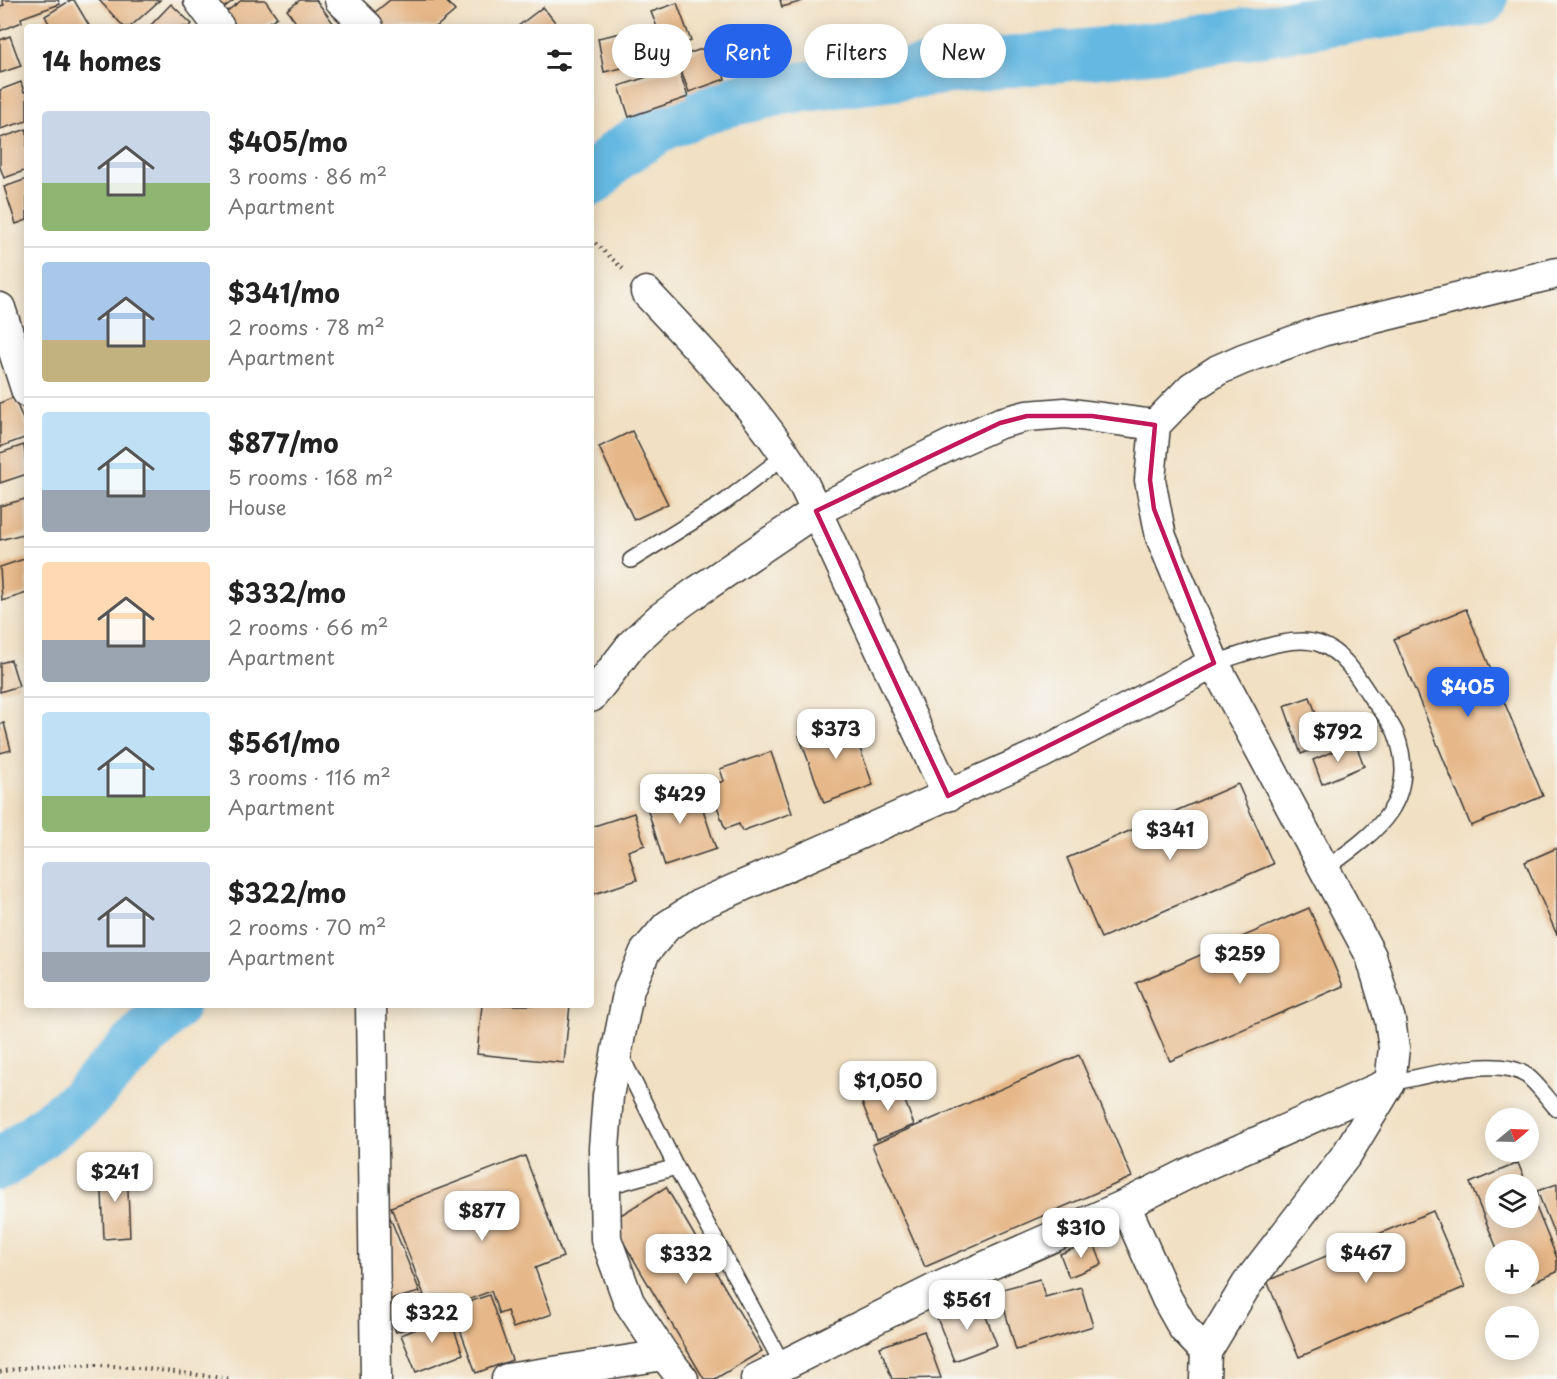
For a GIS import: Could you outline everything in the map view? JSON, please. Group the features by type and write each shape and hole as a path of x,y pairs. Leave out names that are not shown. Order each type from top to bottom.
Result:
{"street":[{"path":"199,0 217,24"},
{"path":"340,0 365,24"},
{"path":"1205,1365 1247,1284 1347,1154 1390,1083 1394,1048 1371,956 1214,663 1161,537 1150,480 1155,425 1192,387 1218,370 1243,359 1322,331 1557,273"},
{"path":"646,292 693,342 787,454 816,511 948,796"},
{"path":"0,308 24,383"},
{"path":"594,693 633,643 659,619 816,511 1000,423 1027,416 1065,413 1155,425"},
{"path":"683,1379 629,1302 606,1239 608,1096 629,989 645,951 667,926 699,905 1042,753 1214,663"},
{"path":"371,1008 376,1379"},
{"path":"756,1379 937,1287 1125,1205 1202,1167 1390,1083"},
{"path":"1125,1205 1167,1299 1205,1365"},
{"path":"507,1379 664,1355"}],"lane":[{"path":"631,560 726,501 787,454"},
{"path":"1214,663 1294,640 1320,644 1348,664 1395,732 1405,775 1391,811 1368,837 1325,868"},
{"path":"617,1048 676,1167 783,1365"},
{"path":"1390,1083 1476,1068 1504,1066 1525,1075 1557,1109"},
{"path":"605,1187 676,1167"}],"path":[{"path":"594,242 646,292"},
{"path":"0,1372 29,1366 93,1363 232,1379"}],"highlighted area":[{"path":"1027,416 1092,416 1155,425 1150,480 1154,509 1214,663 948,796 816,511 1000,423"}],"building":[{"path":"2,0 58,0 60,4 21,18 22,22 0,31 0,6 4,5"},
{"path":"74,0 88,24 49,24 45,16"},
{"path":"99,0 160,0 133,24 121,24"},
{"path":"216,0 234,0 222,9"},
{"path":"242,0 265,0 277,17 266,24 235,24 226,12"},
{"path":"300,0 316,0 334,24 297,24 287,10"},
{"path":"390,0 445,0 455,11 440,24 383,24 374,13"},
{"path":"780,0 803,0 803,1 782,7"},
{"path":"677,3 685,24 656,24 651,12"},
{"path":"171,4 192,24 152,24"},
{"path":"543,7 557,24 521,24"},
{"path":"612,35 612,70 604,72 598,38"},
{"path":"10,36 21,66 0,73 0,40"},
{"path":"704,48 704,78 725,79 689,92 684,78 692,78 692,52"},
{"path":"644,78 682,78 688,97 629,117 619,86"},
{"path":"21,82 24,92 24,122 0,129 0,90"},
{"path":"24,130 24,171 4,178 0,167 0,138"},
{"path":"24,180 24,221 16,224 4,187"},
{"path":"14,397 24,422 24,438 0,447 0,403"},
{"path":"632,431 668,504 634,520 599,447"},
{"path":"24,445 24,475 0,483 0,453"},
{"path":"24,499 24,534 0,540 0,506"},
{"path":"24,559 24,594 2,601 0,567"},
{"path":"1466,609 1543,796 1471,826 1394,639"},
{"path":"11,660 19,686 0,692 0,663"},
{"path":"1310,697 1327,744 1301,754 1284,706"},
{"path":"849,718 873,785 824,803 799,736"},
{"path":"4,723 11,750 0,753 0,724"},
{"path":"1355,742 1364,766 1322,784 1313,760"},
{"path":"771,752 792,813 742,831 739,824 725,829 710,786 724,781 720,769"},
{"path":"1238,784 1273,864 1101,938 1067,858"},
{"path":"695,785 716,849 665,866 645,801"},
{"path":"634,813 645,845 628,851 637,880 594,894 594,826"},
{"path":"1557,848 1557,935 1525,862"},
{"path":"1309,908 1343,986 1170,1061 1136,983"},
{"path":"482,1008 570,1008 564,1063 477,1054"},
{"path":"1079,1055 1132,1177 925,1267 872,1145"},
{"path":"899,1085 914,1125 877,1140 861,1100"},
{"path":"525,1156 563,1257 535,1268 552,1314 513,1328 507,1311 499,1314 491,1291 431,1314 391,1207"},
{"path":"1518,1163 1522,1174 1492,1174"},
{"path":"127,1167 130,1237 104,1239 101,1168"},
{"path":"1485,1177 1485,1219 1470,1183"},
{"path":"1557,1184 1557,1241 1539,1196 1539,1190"},
{"path":"666,1187 762,1351 715,1379 704,1379 611,1221"},
{"path":"1433,1211 1465,1287 1299,1357 1267,1281"},
{"path":"1539,1214 1557,1258 1557,1272 1539,1280 1539,1240 1493,1240 1489,1228 1539,1228"},
{"path":"389,1215 420,1292 385,1301 377,1217"},
{"path":"1093,1241 1102,1264 1069,1277 1060,1254"},
{"path":"1040,1279 1045,1297 1081,1287 1093,1326 1016,1350 999,1290"},
{"path":"422,1295 431,1320 396,1332 387,1307"},
{"path":"489,1295 512,1360 476,1373 452,1308"},
{"path":"980,1301 997,1345 954,1361 937,1318"},
{"path":"449,1316 463,1354 416,1372 401,1335"},
{"path":"924,1331 941,1378 892,1379 880,1347"}],"waterway":[{"path":"594,178 617,155 665,124 722,103 785,89 979,65 1176,45 1296,25 1482,0"},
{"path":"0,1165 80,1103 171,1008"}]}
